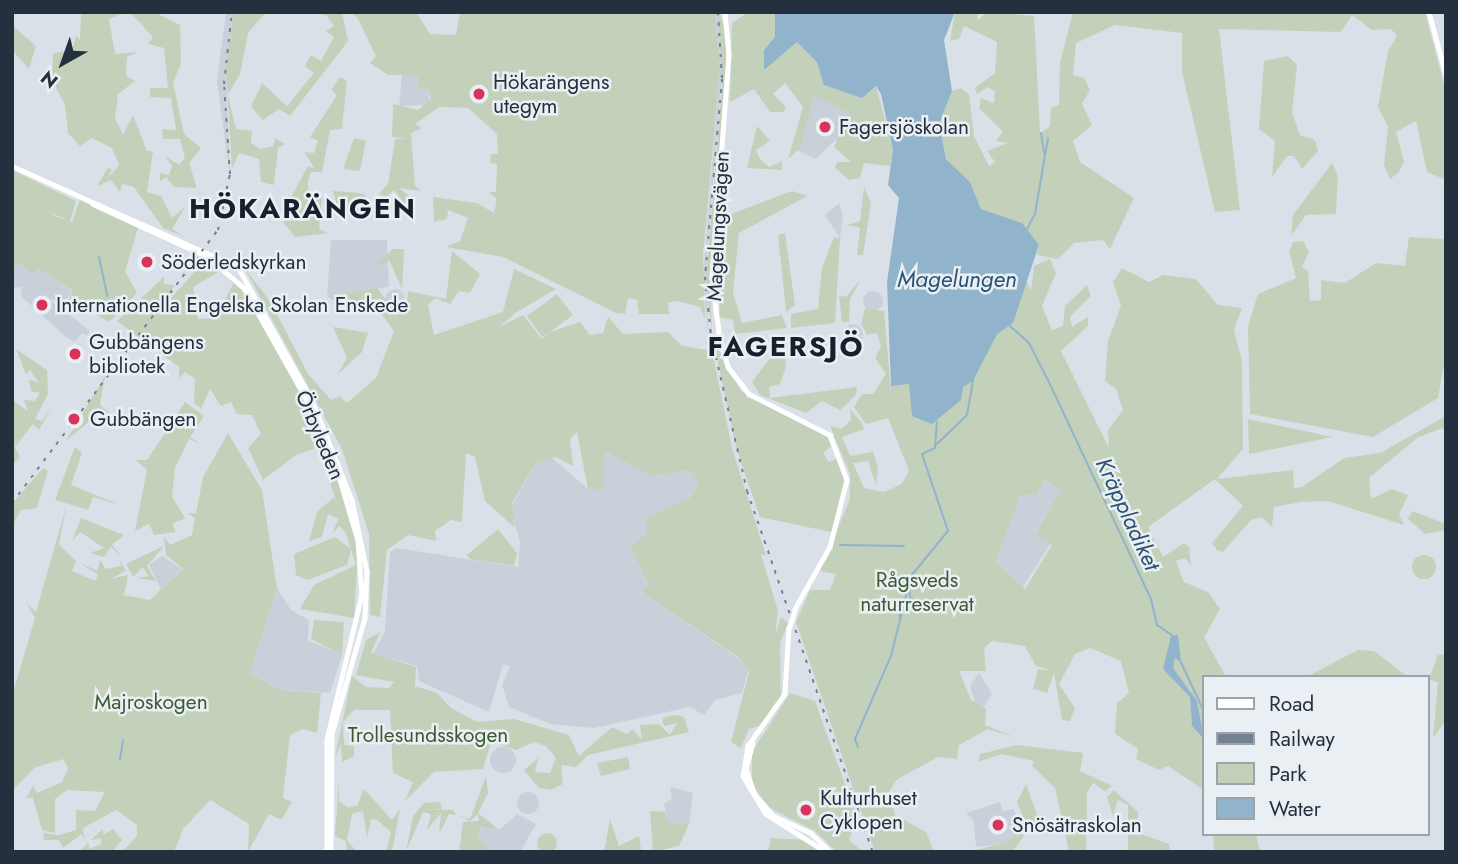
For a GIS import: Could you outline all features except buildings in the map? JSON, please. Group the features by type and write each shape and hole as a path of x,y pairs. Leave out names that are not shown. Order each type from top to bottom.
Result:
{"main road":[{"name":"Magelungsvägen","path":"725,12 729,55 712,277 720,340 728,368 749,394 830,435 847,480 830,547 795,610 789,628 785,694 759,733 746,764 752,791 771,813 811,833 828,852"},
{"path":"1429,12 1446,75"},
{"name":"Örbyleden","path":"12,167 223,260"},
{"name":"Örbyleden","path":"12,167 185,246 224,271 258,308 337,469 358,540 361,623"},
{"name":"Örbyleden","path":"187,245 238,267 312,400 349,490 366,563 361,623 327,740 329,852"},
{"path":"224,271 229,262"},
{"path":"224,271 238,267"}],"shaded area":[{"path":"226,12 234,12 226,66 230,179 217,80"},
{"path":"715,12 719,12 723,65 707,251 708,335 703,278 720,68"},
{"path":"419,74 419,89 428,89 430,105 399,106 402,75"},
{"name":"Fagersjöskolan","path":"814,96 849,113 844,133 815,159 797,150"},
{"path":"839,203 843,215 840,238 825,215"},
{"path":"331,240 387,240 389,287 327,296"},
{"name":"Internationella Engelska Skolan Enskede","path":"22,264 39,267 73,292 62,303 49,299 90,331 87,336 82,333 75,342 66,337 22,297 21,287 12,288 12,268"},
{"path":"395,289 402,292 405,299 402,306 395,309 388,306 385,299 388,292"},
{"path":"873,291 880,294 883,301 880,308 873,311 866,308 863,301 866,294"},
{"path":"849,324 857,324 863,334 857,344 849,344 843,338 843,330"},
{"path":"604,452 652,476 690,470 698,484 690,498 645,518 647,533 630,547 649,587 646,595 738,658 748,671 742,693 715,700 704,715 690,707 594,728 550,724 509,707 502,685 510,667 503,664 489,712 419,681 417,666 373,654 385,632 390,552 396,548 518,567 520,541 510,509 536,463 552,458 588,489 602,489"},
{"path":"1044,479 1060,490 1035,534 1050,544 1023,587 996,562 1020,496 1037,494"},
{"path":"162,556 182,569 161,590 149,565"},
{"path":"277,588 291,610 309,620 308,640 342,655 330,693 282,690 250,673"},
{"path":"979,673 992,694 983,709 977,709 970,686"},
{"path":"503,747 512,751 516,760 512,769 503,773 494,769 490,760 494,751"},
{"path":"670,787 693,793 689,824 668,823 664,804 672,799"},
{"path":"528,792 538,799 539,803 532,813 528,814 518,807 517,803 524,793"},
{"name":"Snösätraskolan","path":"1000,802 1002,811 1013,809 1024,828 1010,843 976,847 974,821 966,813"},
{"path":"517,814 536,824 520,852 483,852 476,842 483,824 500,829"}],"green space":[{"path":"126,12 109,19 115,54 138,52 127,57 126,76 135,81 118,94 115,118 123,135 133,115 147,151 153,151 147,192 161,196 172,218 186,206 172,229 185,237 163,228 134,187 122,184 120,192 111,180 97,186 108,167 112,170 107,179 119,165 112,148 92,138 80,146 68,133 65,105 52,80 53,53 72,51 76,35 80,40 81,14"},
{"path":"130,12 154,12 180,25 181,64 173,83 184,134 201,148 189,163 197,188 174,187 166,177 160,181 160,173 169,175 172,166 164,155 179,165 185,158 180,139 163,139 162,129 176,130 171,98 150,97 150,88 168,88 164,48 148,44 153,37"},
{"path":"234,12 266,12 248,33 240,74 228,95 236,129 252,131 251,143 261,149 273,146 275,138 285,144 278,148 274,185 261,182 259,159 239,153 232,169 226,66"},
{"path":"307,12 342,12 348,41 290,116 279,109 263,120 251,107 262,83 287,106 314,73 305,66 311,55 321,61 334,37 326,31 334,26 326,15"},
{"path":"348,12 416,12 430,34 456,35 460,12 715,12 720,68 703,256 705,319 700,307 677,301 668,303 669,314 639,314 637,300 628,298 625,314 616,313 503,257 446,247 460,241 468,218 448,210 447,219 434,222 433,197 477,203 494,213 497,199 489,192 496,192 497,164 490,163 491,154 498,154 497,134 468,108 439,107 415,124 422,128 411,133 415,186 422,191 399,188 409,196 405,204 394,190 386,197 379,194 388,184 395,139 407,139 392,137 393,104 418,110 431,99 428,89 418,89 419,75 388,75 370,63 376,56 357,17"},
{"path":"719,12 727,36 710,279 712,335 706,279 722,87"},
{"path":"748,12 798,12 764,50 764,70 795,21 876,86 893,150 890,166 864,163 860,178 849,180 835,168 837,162 851,162 834,147 849,113 814,96 801,147 788,159 803,107 785,83 773,94 786,107 783,112 770,112 754,89 730,102 732,23"},
{"path":"955,12 978,12 977,21 987,12 1034,16 1040,134 1050,126 1051,108 1059,105 1060,63 1073,12 1425,12 1446,92 1446,180 1427,172 1416,121 1396,132 1404,162 1398,173 1390,179 1384,165 1388,127 1378,107 1388,51 1397,36 1391,29 1372,30 1352,15 1341,32 1219,29 1240,210 1215,212 1182,72 1182,33 1115,25 1076,43 1073,75 1084,78 1090,90 1082,104 1092,125 1073,141 1080,162 1134,198 1110,249 1103,240 1074,243 1058,259 1037,255 1039,245 1022,224 981,209 970,182 946,159 939,124 952,91 961,88 969,94 974,136 989,166 995,162 987,151 1008,143 996,141 1003,132 979,108 981,98 994,103 995,91 987,87 977,94 975,88 995,73 997,42 964,26 959,39 950,41"},
{"path":"12,25 36,46 29,69 12,50"},
{"path":"1288,56 1297,65 1292,112 1300,135 1315,140 1318,151 1302,169 1294,156 1287,156 1272,177 1275,141 1259,129 1264,61"},
{"path":"340,77 347,81 342,129 330,130 322,172 311,172 308,181 308,191 322,197 319,229 328,233 295,237 280,218 308,166 315,169 304,152 314,153 318,141 310,137 337,95 331,90"},
{"path":"757,126 770,141 756,150 759,158 769,167 782,161 782,170 747,168"},
{"path":"354,138 366,141 360,171 343,169"},
{"path":"1332,163 1338,176 1336,214 1306,215 1291,236 1293,215"},
{"path":"12,170 76,201 70,221 49,212 55,216 72,222 80,200 138,228 125,271 137,293 109,322 69,299 73,291 39,268 32,275 22,264 12,268"},
{"path":"864,187 871,203 863,255 857,255 860,228 847,225 860,221"},
{"path":"333,191 366,195 359,211 339,213"},
{"path":"792,191 807,196 739,233 733,292 742,323 782,315 787,328 735,334 733,320 719,317 726,216"},
{"path":"785,233 795,305 786,312 778,235"},
{"path":"834,237 840,238 835,323 791,328 791,314 818,309 822,268"},
{"path":"1409,237 1444,239 1446,353 1438,398 1373,437 1250,414 1248,326 1258,294 1296,278 1289,251 1293,242 1303,241 1309,252 1302,267 1308,271 1310,301 1321,300 1321,280 1345,283 1376,263 1405,266"},
{"path":"393,249 404,249 402,289 389,260 374,267"},
{"path":"452,251 480,274 470,293 459,291 450,304 435,298 428,305 434,335 503,312 514,269 556,289 515,313 499,327 523,315 542,339 549,333 542,337 527,316 557,294 573,315 550,332 580,322 590,335 603,333 608,317 623,334 668,332 682,346 712,351 732,448 766,556 761,554 778,611 775,636 781,617 788,623 780,643 781,700 766,724 749,729 741,748 731,742 749,672 738,657 646,595 642,588 649,586 630,547 647,533 645,518 690,498 698,484 690,470 652,476 605,452 603,489 588,489 577,432 570,439 573,466 555,457 536,463 512,503 514,527 485,501 475,457 466,453 462,522 451,520 435,531 436,541 408,535 387,550 380,617 370,615 369,534 342,449 245,269 270,301 308,374 331,400 340,396 347,403 376,378 394,331 379,311 346,308 327,296 377,288 397,314 407,304 408,291 446,299"},
{"name":"Rågsveds naturreservat","path":"1050,259 1056,273 1042,306 1052,330 1063,326 1065,306 1087,285 1091,296 1070,317 1072,327 1088,317 1088,326 1061,351 1109,448 1108,430 1123,410 1116,389 1105,381 1108,341 1121,306 1113,282 1122,268 1149,282 1163,275 1196,279 1218,305 1242,308 1234,330 1242,361 1243,449 1217,479 1293,470 1294,488 1302,487 1344,458 1380,453 1446,416 1446,432 1442,428 1417,438 1369,478 1371,499 1392,489 1408,495 1399,515 1404,525 1328,501 1301,502 1274,507 1272,527 1262,517 1251,520 1223,552 1217,550 1212,543 1243,506 1215,479 1148,527 1163,557 1184,543 1189,547 1191,566 1185,558 1176,561 1184,582 1208,592 1220,609 1204,637 1225,675 1202,675 1202,789 1168,766 1159,770 1136,759 1138,749 1115,734 1117,703 1129,693 1121,661 1090,648 1075,654 1059,684 1075,708 1070,721 1062,720 1054,673 1047,693 1033,689 1038,669 1052,671 1036,666 1025,646 992,641 984,648 986,671 959,671 971,700 986,709 985,725 1016,738 988,729 959,745 957,759 938,757 896,780 888,794 895,815 926,832 934,852 875,852 796,622 810,590 830,590 836,574 820,571 850,499 850,474 830,426 841,429 851,420 850,409 862,423 864,429 842,437 850,456 873,452 878,468 876,485 868,461 853,463 864,488 884,492 902,484 909,471 888,418 866,424 854,407 862,394 873,394 886,374 875,358 881,347 877,333 867,335 861,324 865,308 884,311 891,392 891,385 938,369 1023,274 1031,290 1034,266","holes":["1044,479 1060,490 1035,535 1052,545 1025,589 996,562 1020,496 1037,494"]},
{"path":"204,261 218,272 193,287 198,319 216,318 233,284 229,279 239,285 294,381 333,466 358,550 354,618 300,609 314,585 356,565 319,447 296,455 263,480 248,448 261,434 252,415 237,414 231,402 221,406 210,389 201,409 194,403 195,379 185,372 179,378 179,367 117,321 165,276 163,284 175,285 157,314"},
{"path":"861,279 850,299 849,322 842,322 839,295 846,297"},
{"path":"333,327 368,333 362,352 338,374 347,358"},
{"path":"713,339 741,391 813,424 834,444 823,453 829,462 841,457 846,486 831,532 760,517 737,451"},
{"path":"16,349 47,370 48,394 35,419 42,421 52,406 39,430 33,424 15,447 20,457 12,465 13,448 20,437 12,447 12,400 28,411 24,400 35,401 40,393 31,391 29,379 39,383 30,370 26,374"},
{"path":"773,354 785,357 786,367 780,384 769,387 770,398 857,387 856,395 840,410 822,401 806,413 760,395 752,382"},
{"path":"105,376 100,405 117,420 100,428 90,421 66,441"},
{"path":"185,402 204,416 190,437 201,444 189,439 175,468 172,497 185,518 172,524 176,532 154,535 149,524 135,531 147,470 136,460 147,460 169,427 161,417 171,424"},
{"path":"1248,419 1332,437 1249,454"},
{"name":"Majroskogen","path":"228,433 262,490 277,588 250,673 281,690 321,693 317,733 303,729 290,735 283,798 292,802 281,820 269,814 248,852 249,824 210,800 183,829 174,852 122,852 137,836 137,825 116,810 83,828 85,842 82,834 63,848 59,840 44,840 43,833 59,835 76,830 76,810 95,811 105,792 67,790 55,799 55,833 42,830 33,798 26,798 33,786 37,793 62,782 68,768 63,759 34,768 12,791 12,696 35,618 27,604 36,612 66,507 59,545 76,561 72,571 95,581 98,575 79,562 97,571 100,560 106,569 121,566 120,560 126,571 110,579 128,575 124,595 150,600 183,569 166,555 164,536 170,545 192,535 195,519 188,513 196,513 203,477"},
{"path":"75,447 82,453 71,485 120,505 93,497 88,510 55,500"},
{"path":"43,468 48,471 37,508 21,510 12,526 12,504"},
{"path":"334,497 348,536 340,526 332,533 339,519 328,514 322,537 309,541 317,512"},
{"path":"1412,511 1446,524 1446,530 1425,534 1408,519"},
{"path":"81,518 124,535 112,545 121,556 111,547 104,557 90,553 104,548 80,532 72,541"},
{"path":"498,529 517,553 514,566 470,559 467,555"},
{"path":"335,537 351,549 347,565 307,580 296,575 294,554"},
{"path":"164,546 147,566 156,581 137,578 148,576 143,567 133,577 126,564"},
{"path":"1424,555 1432,559 1436,567 1432,575 1424,579 1416,575 1412,567 1416,559"},
{"path":"314,620 344,622 342,655 311,639"},
{"name":"Trollesundsskogen","path":"380,632 371,653 416,667 415,686 437,693 451,708 477,722 514,719 569,735 579,756 612,727 627,734 633,729 642,740 640,725 659,724 670,735 677,723 664,726 662,718 675,715 684,717 689,732 588,755 576,767 561,765 563,784 551,790 539,788 524,770 538,758 535,772 550,773 556,758 546,746 534,742 516,750 491,742 483,769 434,772 405,801 413,782 393,773 390,710 354,710 343,722 344,745 354,746 354,756 342,762 341,744 335,757 352,676 366,687 389,688 394,682 356,675 366,640"},
{"path":"1358,650 1374,651 1405,675 1310,675"},
{"path":"1446,654 1446,720 1433,738 1438,683 1430,679 1430,676 1438,655"},
{"path":"790,693 815,701 857,818 849,840 863,852 837,852 815,831 770,808 752,785 752,752"},
{"path":"1017,745 1083,753 1080,771 1112,786 1105,791 1093,783 1087,792 1086,852 1069,852 1055,788 1032,766 1034,761 1001,754 978,762 980,754"},
{"path":"628,757 630,769 601,776 597,763"},
{"path":"486,776 488,793 478,813 497,828 481,827 477,839 485,844 484,852 459,852 463,822 479,821 478,814 470,821 459,816 470,819"},
{"path":"339,778 339,801 347,807 357,806 364,789 392,820 400,809 392,852 386,851 391,832 377,820 371,819 367,838 363,811 352,814 347,840 357,852 347,852 346,841 335,836"},
{"path":"1026,784 1038,817 1012,852 967,852 1008,842 1026,825 1017,802"},
{"path":"1114,790 1138,812 1138,833 1169,844 1170,852 1128,852 1128,805 1118,800 1113,816 1107,797"},
{"path":"440,802 442,809 424,809 453,810 456,815 449,814 439,834 441,813 427,830 431,814 423,812 406,852 413,816 424,803"},
{"path":"650,811 665,812 669,823 689,824 679,846 653,852"},
{"path":"610,819 619,846 639,836 641,850 604,852"},
{"path":"103,829 103,835 113,829 122,840 114,850 79,852 88,843 90,849 101,844 101,838 91,840"},
{"path":"547,833 554,836 557,843 554,850 547,853 540,850 537,843 540,836"},
{"path":"1213,836 1256,836 1260,852 1214,852"},
{"path":"771,838 807,840 820,852 768,852"}],"water":[{"name":"Magelungen","path":"775,12 955,12 944,40 952,91 939,124 946,159 970,182 981,209 1022,223 1039,245 1013,323 997,334 973,381 963,387 961,400 932,424 912,416 909,384 891,386 887,282 899,198 888,185 893,150 881,94 876,86 862,98 824,85 817,62 797,42 764,70 764,50 775,37"},
{"path":"1178,635 1181,662 1175,658 1173,668 1197,701 1202,737 1192,726 1190,697 1163,669 1171,636"}],"waterway":[{"path":"1041,133 1044,153"},
{"path":"1027,229 1035,214 1048,138"},
{"path":"99,257 107,296"},
{"name":"Kräppladiket","path":"1010,326 1029,343 1151,599 1157,625 1172,635"},
{"path":"937,444 967,415 973,381"},
{"path":"858,747 855,739 891,656 911,576 948,531 922,454 935,448 937,422"},
{"path":"840,545 904,546"},
{"path":"899,616 911,602 909,588"},
{"name":"Kräppladiket","path":"1180,660 1202,708"},
{"path":"120,759 123,740"}],"railway":[{"path":"12,503 218,230 230,174 224,84 232,12"},
{"path":"718,12 722,79 705,277 711,336 747,491 873,852"}],"place":[{"name":"Hökarängens utegym","path":"479,94"},
{"name":"Fagersjöskolan","path":"825,127"},
{"name":"Söderledskyrkan","path":"147,262"},
{"name":"Internationella Engelska Skolan Enskede","path":"42,305"},
{"name":"Gubbängens bibliotek","path":"75,354"},
{"name":"Gubbängen","path":"74,419"},
{"name":"Kulturhuset Cyklopen","path":"806,810"},
{"name":"Snösätraskolan","path":"998,825"}],"district":[{"name":"HÖKARÄNGEN","path":"303,209"},
{"name":"FAGERSJÖ","path":"786,347"}]}
